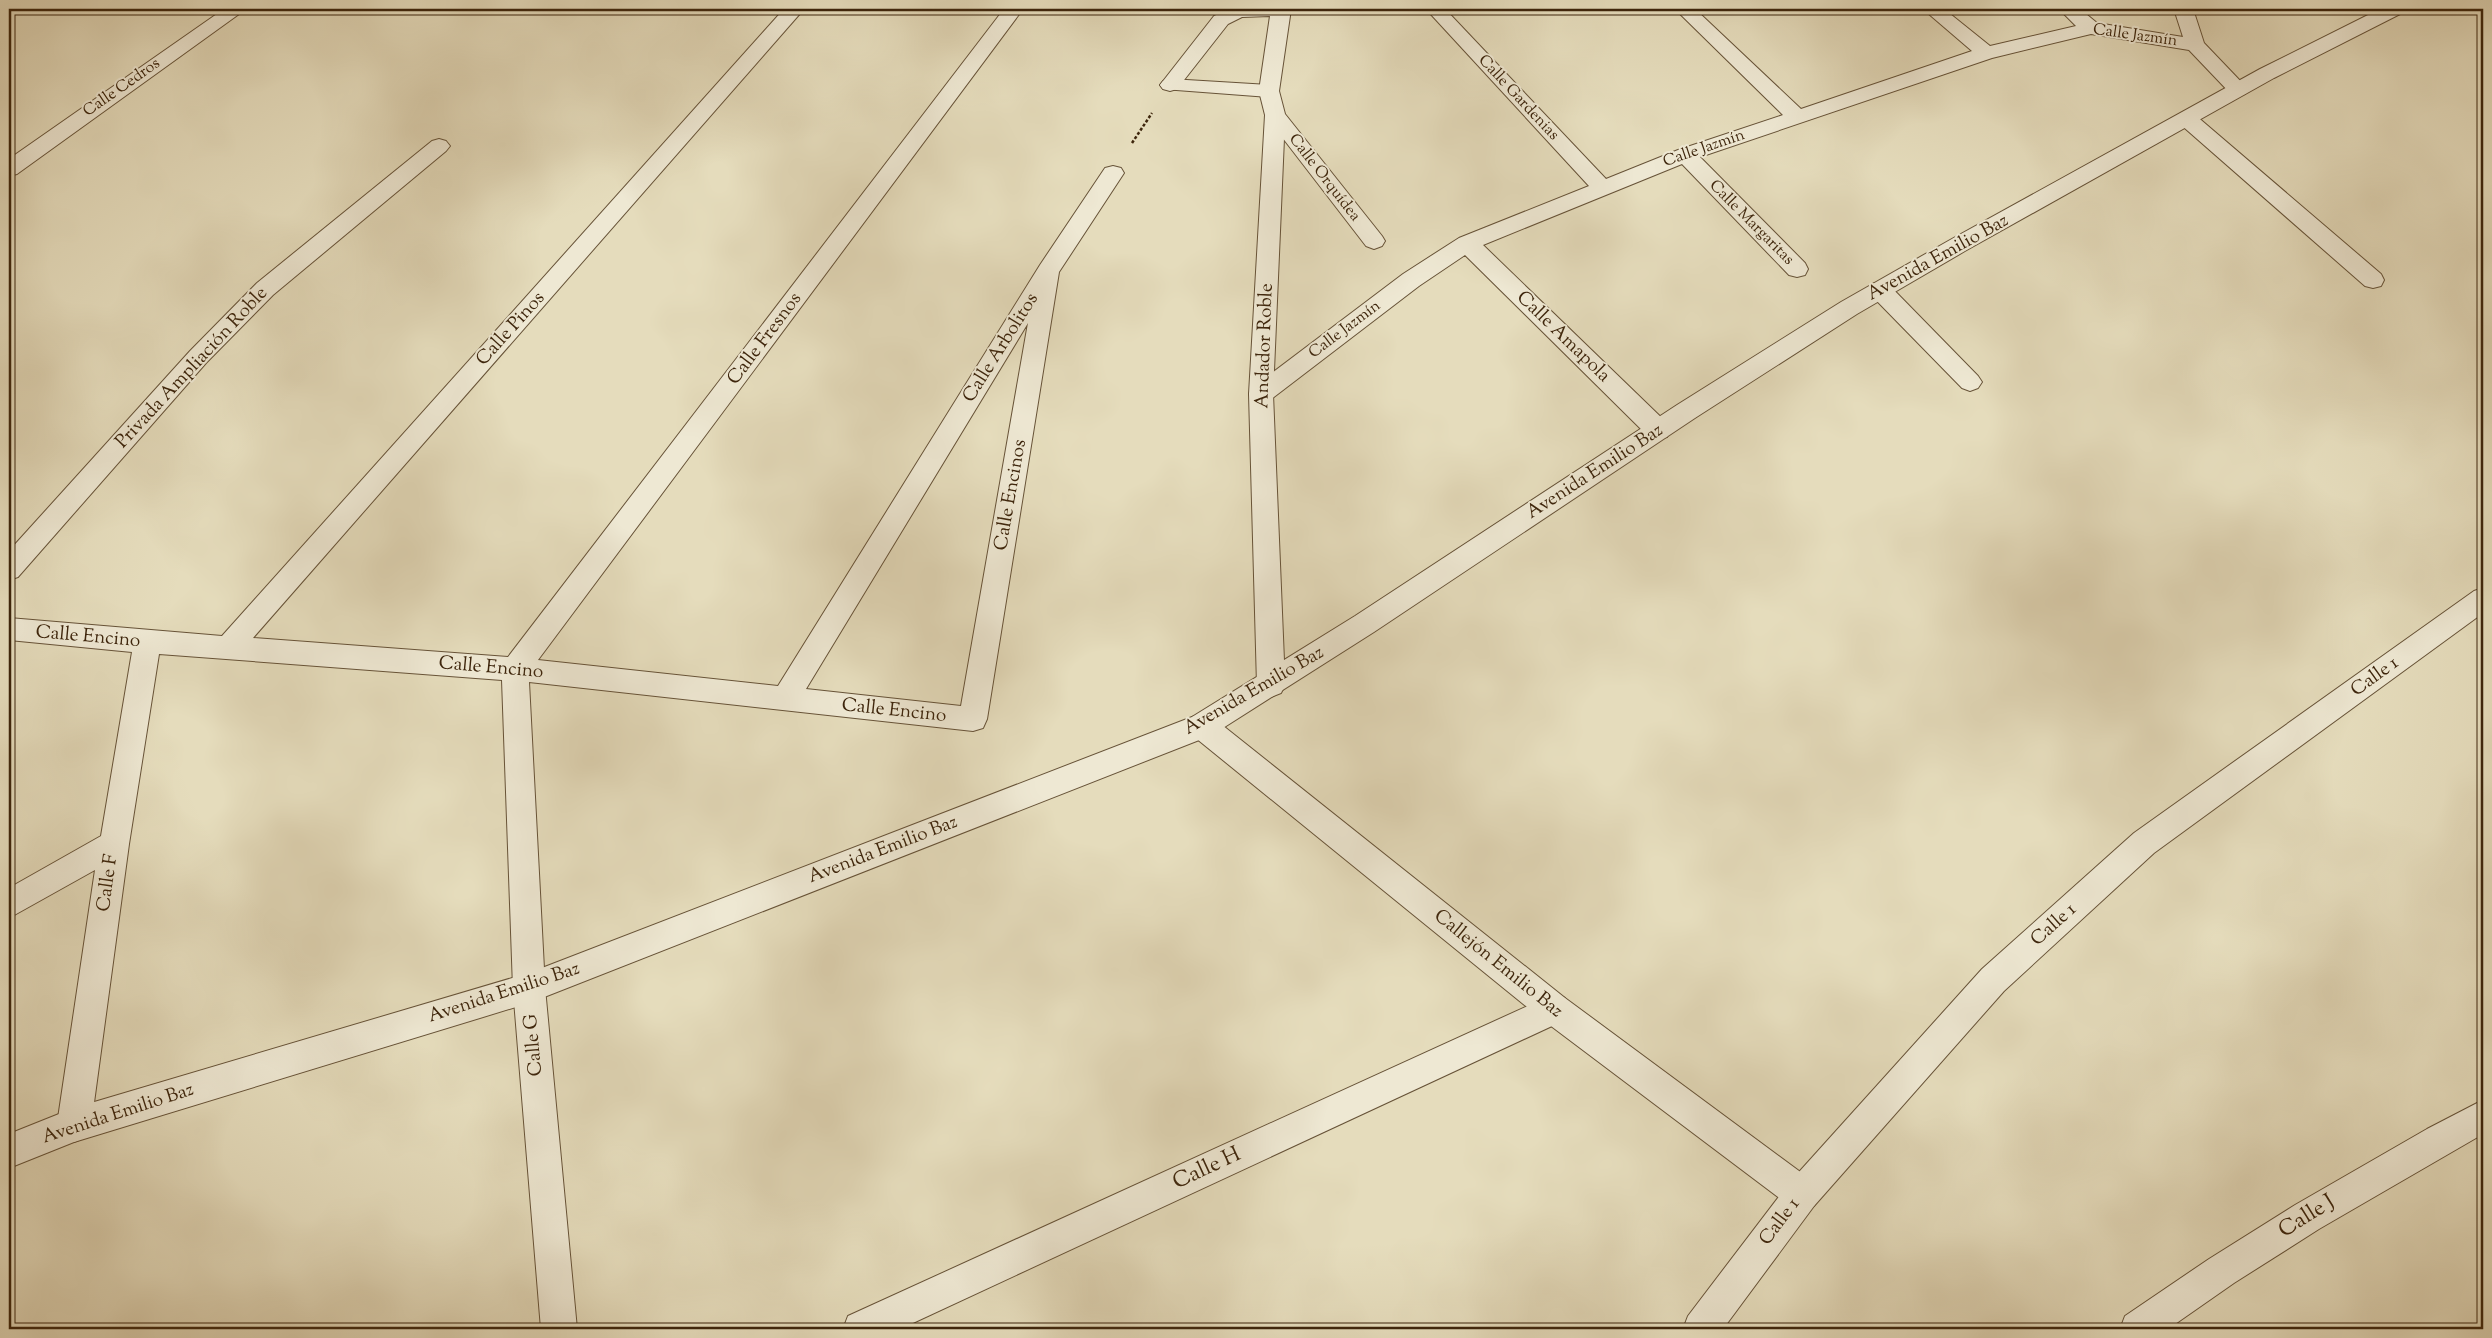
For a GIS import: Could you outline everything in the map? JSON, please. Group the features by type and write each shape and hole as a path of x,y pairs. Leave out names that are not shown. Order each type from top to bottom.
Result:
{"street":[{"name":"Calle Cedros","path":"9,170 236,9"},
{"name":"Calle Pinos","path":"228,648 794,9"},
{"name":"Calle Fresnos","path":"515,669 1014,9"},
{"path":"1170,84 1221,20 1231,14 1244,10 1281,9"},
{"name":"Andador Roble","path":"1271,685 1261,394 1275,115 1269,92 1281,9"},
{"name":"Calle Gardenias","path":"1435,9 1602,187"},
{"path":"1684,9 1797,117"},
{"path":"1932,9 1986,54"},
{"path":"2068,9 2091,28"},
{"path":"2184,9 2195,45 2238,89"},
{"name":"Avenida Emilio Baz","path":"9,1151 74,1125 529,988 1202,726 1271,685 1658,430 1880,290 2238,89 2350,29 2395,9"},
{"name":"Calle Jazmín","path":"1261,394 1411,280 1467,243 1685,155 1986,54 2091,28 2195,45"},
{"path":"1170,84 1269,92"},
{"name":"Calle Orquídea","path":"1275,115 1374,241"},
{"path":"2187,119 2373,280"},
{"name":"Privada Ampliación Roble","path":"9,569 198,357 265,289 439,146"},
{"name":"Calle Margaritas","path":"1685,155 1797,269"},
{"name":"Calle Arbolitos","path":"785,699 1048,271 1113,173"},
{"name":"Calle Amapola","path":"1467,243 1658,430"},
{"name":"Calle Encinos","path":"973,719 1048,271"},
{"path":"1880,290 1970,382"},
{"name":"Calle 1","path":"1700,1329 1802,1194 1993,980 2144,843 2483,599"},
{"name":"Calle Encino","path":"9,629 148,642 515,669 973,719"},
{"name":"Calle F","path":"74,1125 114,844 148,642"},
{"name":"Calle G","path":"515,669 529,988 559,1329"},
{"name":"Callejón Emilio Baz","path":"1202,726 1554,1009 1802,1194"},
{"path":"9,904 114,844"},
{"name":"Calle H","path":"861,1329 1554,1009"},
{"name":"Calle J","path":"2138,1329 2204,1280 2365,1180 2483,1116"}],"path":[{"path":"1113,173 1170,84"}]}
